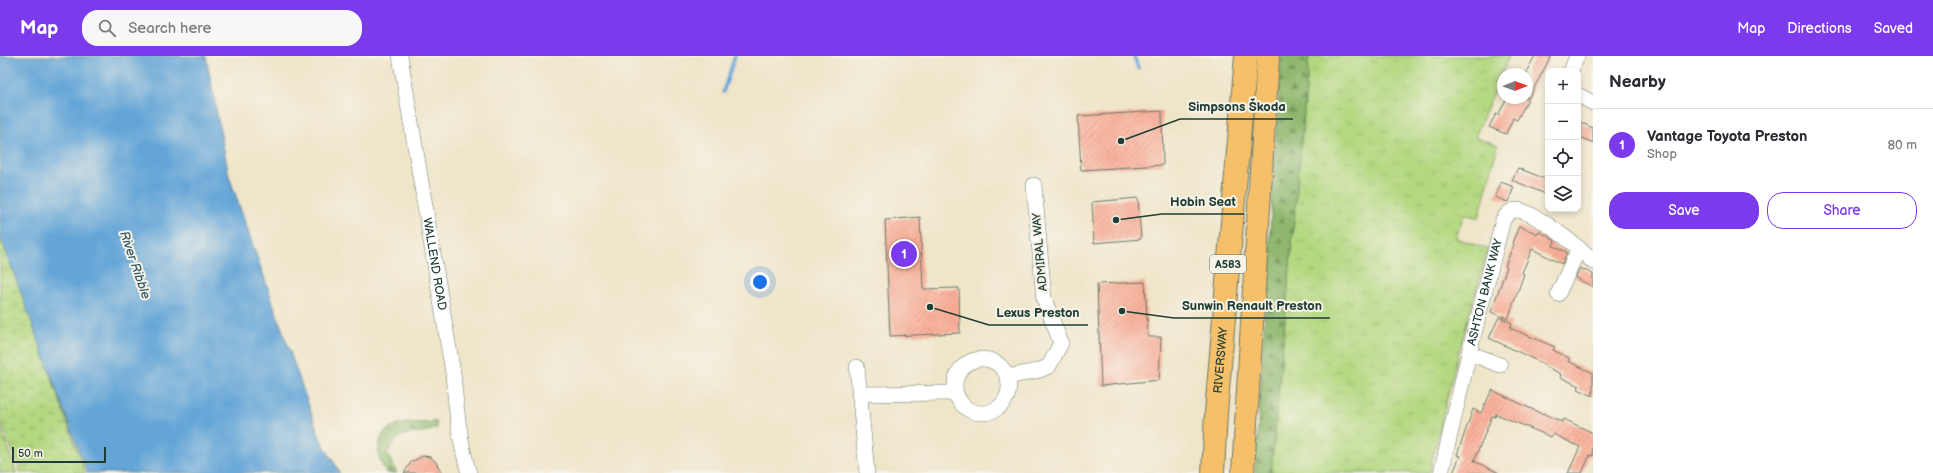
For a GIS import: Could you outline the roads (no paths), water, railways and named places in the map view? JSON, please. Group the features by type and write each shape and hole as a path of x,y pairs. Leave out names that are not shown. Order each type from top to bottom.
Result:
{"highway":[{"name":"RIVERSWAY","path":"1214,473 1216,413 1246,56"},
{"name":"A583","path":"1243,473 1245,407 1268,56"},
{"name":"A583","path":"1231,473 1233,435 1245,407"}],"street":[{"name":"WALLEND ROAD","path":"400,56 453,374 462,452 468,473"},
{"path":"1572,68 1577,56"},
{"path":"1581,97 1593,103"},
{"name":"ADMIRAL WAY","path":"1008,377 1040,370 1049,366 1061,343 1044,299 1034,185"},
{"name":"ASHTON BANK WAY","path":"1442,473 1469,353 1503,220 1508,213 1516,210 1525,212 1579,248 1593,262"},
{"path":"1558,294 1579,248"},
{"path":"1469,353 1500,365"},
{"path":"977,359 987,359 999,365 1008,377 1010,387 1006,401 999,408 990,413 980,414 971,412 964,407 955,393 954,385 957,375 962,367 977,359"},
{"path":"857,367 867,473"},
{"path":"859,394 955,393"}],"water":[{"name":"River Ribble","path":"0,56 206,56 229,176 320,438 340,473 87,473 0,236"}],"waterway":[{"path":"723,92 735,56"},
{"path":"1134,56 1138,68"}],"place":[{"name":"Simpsons Škoda","path":"1121,141"},
{"name":"Hobin Seat","path":"1116,220"},
{"name":"Vantage Toyota Preston","path":"904,254"},
{"name":"Lexus Preston","path":"930,307"},
{"name":"Sunwin Renault Preston","path":"1122,311"}]}
